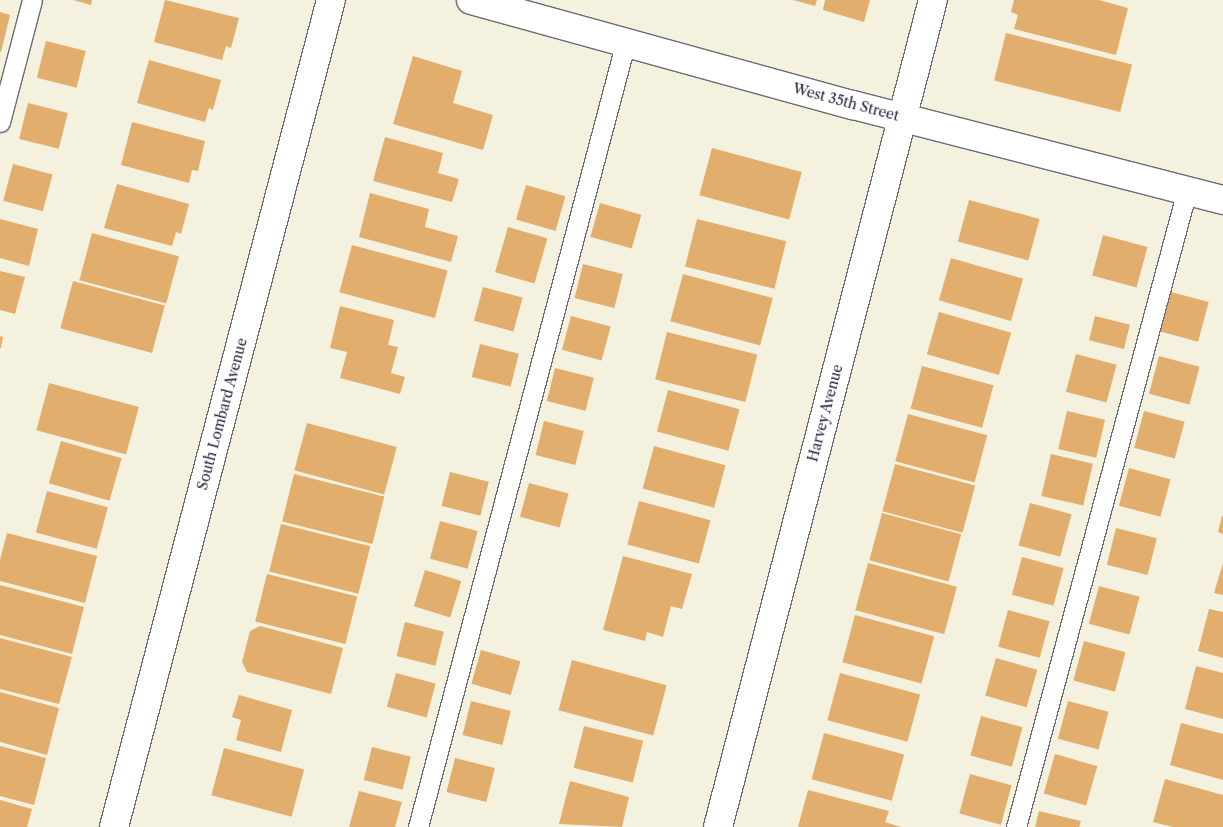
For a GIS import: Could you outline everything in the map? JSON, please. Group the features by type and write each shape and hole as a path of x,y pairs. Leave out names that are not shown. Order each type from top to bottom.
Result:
{"street":[{"name":"South Lombard Avenue","path":"114,827 331,0"},
{"name":"West 35th Street","path":"471,0 902,117 1223,200"},
{"name":"Harvey Avenue","path":"718,827 933,0"}],"lane":[{"path":"0,122 32,0"},
{"path":"418,827 626,41"},
{"path":"1016,827 1187,190"}],"building":[{"path":"73,0 92,0 91,5"},
{"path":"165,0 239,18 231,48 226,46 222,60 154,42"},
{"path":"793,0 817,0 815,6"},
{"path":"825,0 870,0 864,22 823,10"},
{"path":"1014,0 1099,0 1128,8 1116,55 1014,29 1018,15 1011,12"},
{"path":"0,12 10,15 1,52 0,52"},
{"path":"1006,33 1132,64 1120,112 994,81"},
{"path":"46,41 86,51 77,88 37,78"},
{"path":"413,56 462,71 453,103 493,115 483,150 393,124"},
{"path":"149,60 221,80 213,110 209,108 205,122 137,103"},
{"path":"28,103 68,113 59,149 19,139"},
{"path":"132,122 205,141 198,171 192,170 189,183 121,165"},
{"path":"385,137 443,153 438,173 459,179 452,202 373,181"},
{"path":"712,148 802,172 789,219 699,195"},
{"path":"13,164 53,175 43,211 3,201"},
{"path":"117,184 189,204 181,234 176,232 172,246 104,228"},
{"path":"526,185 565,196 555,231 516,220"},
{"path":"370,193 429,209 425,227 458,236 451,262 359,237"},
{"path":"969,200 1040,219 1028,260 958,242"},
{"path":"600,203 641,215 632,248 590,237"},
{"path":"0,219 38,229 29,266 0,258"},
{"path":"697,219 786,241 774,289 685,267"},
{"path":"508,227 547,238 534,283 495,272"},
{"path":"92,233 179,256 166,304 79,280"},
{"path":"1103,235 1147,247 1137,287 1092,276"},
{"path":"352,245 448,271 435,318 339,292"},
{"path":"951,258 1023,279 1011,321 939,300"},
{"path":"583,264 623,274 614,308 575,298"},
{"path":"0,271 25,277 15,314 0,310"},
{"path":"683,274 773,298 760,345 670,321"},
{"path":"73,281 165,306 152,353 60,328"},
{"path":"483,287 523,298 514,331 474,321"},
{"path":"1171,292 1209,302 1198,342 1160,332"},
{"path":"340,306 394,320 388,345 398,347 391,373 405,377 400,394 340,378 347,352 330,348"},
{"path":"939,312 1011,333 999,375 927,354"},
{"path":"571,316 611,327 602,360 562,350"},
{"path":"1095,316 1130,325 1124,349 1089,340"},
{"path":"667,332 757,354 745,402 655,380"},
{"path":"0,336 3,337 1,348 0,348"},
{"path":"480,344 519,354 511,387 472,377"},
{"path":"1076,354 1117,365 1106,403 1066,392"},
{"path":"1159,356 1200,367 1189,405 1149,394"},
{"path":"922,366 993,385 982,428 911,409"},
{"path":"555,368 594,378 586,411 547,401"},
{"path":"49,383 139,407 126,454 36,430"},
{"path":"668,390 739,409 728,451 657,432"},
{"path":"1067,411 1105,420 1096,458 1058,449"},
{"path":"1144,411 1185,422 1175,459 1134,448"},
{"path":"908,414 987,435 975,483 895,461"},
{"path":"544,421 584,431 575,465 536,455"},
{"path":"307,423 397,447 384,494 294,470"},
{"path":"61,441 122,458 109,501 49,483"},
{"path":"654,446 725,465 714,508 643,489"},
{"path":"1051,454 1093,464 1083,506 1041,496"},
{"path":"895,464 975,485 962,533 882,511"},
{"path":"1129,468 1171,479 1160,517 1119,506"},
{"path":"450,472 489,482 480,516 442,506"},
{"path":"294,474 384,496 372,544 282,522"},
{"path":"529,483 569,494 560,527 520,517"},
{"path":"47,491 108,507 97,549 36,533"},
{"path":"639,501 710,520 699,564 627,544"},
{"path":"1030,503 1072,514 1060,557 1019,546"},
{"path":"882,513 961,534 949,582 869,560"},
{"path":"1223,516 1223,534 1218,532"},
{"path":"440,521 478,531 468,569 430,559"},
{"path":"281,524 370,546 358,594 269,572"},
{"path":"1116,528 1157,538 1148,575 1107,565"},
{"path":"7,533 97,556 85,603 0,581 0,560"},
{"path":"623,556 692,574 682,609 671,606 663,637 647,632 645,641 603,630"},
{"path":"1022,557 1064,568 1053,606 1012,595"},
{"path":"868,563 957,587 944,634 855,610"},
{"path":"1223,563 1223,595 1214,593"},
{"path":"425,570 461,581 450,617 414,606"},
{"path":"267,574 357,596 345,644 255,622"},
{"path":"0,585 84,607 72,654 0,635"},
{"path":"1099,586 1140,597 1129,635 1089,624"},
{"path":"1209,609 1223,612 1223,658 1198,651"},
{"path":"1008,610 1050,621 1040,658 998,647"},
{"path":"855,615 934,636 922,684 842,662"},
{"path":"405,622 444,632 435,666 397,656"},
{"path":"260,626 343,648 331,694 247,672 242,662 250,631"},
{"path":"0,638 72,657 59,704 0,689"},
{"path":"1084,641 1126,652 1115,692 1073,681"},
{"path":"481,650 520,661 511,695 471,684"},
{"path":"996,658 1037,670 1027,707 985,695"},
{"path":"572,660 667,685 653,736 559,710"},
{"path":"1196,666 1223,673 1223,719 1185,709"},
{"path":"396,673 436,684 427,717 387,707"},
{"path":"840,673 920,694 907,742 827,720"},
{"path":"0,692 59,708 47,755 0,742"},
{"path":"239,695 292,710 281,752 236,740 241,720 232,717"},
{"path":"471,701 511,711 502,745 463,735"},
{"path":"1068,701 1109,712 1098,750 1058,739"},
{"path":"981,716 1023,727 1012,767 970,756"},
{"path":"1181,723 1223,734 1223,780 1170,765"},
{"path":"584,726 643,741 633,782 574,768"},
{"path":"824,733 904,754 892,801 812,779"},
{"path":"0,746 46,758 34,805 0,796"},
{"path":"372,747 411,757 403,790 364,780"},
{"path":"224,748 304,769 291,817 211,795"},
{"path":"1055,754 1097,766 1086,806 1044,793"},
{"path":"455,758 495,768 486,802 447,792"},
{"path":"970,774 1012,785 1001,825 959,814"},
{"path":"1165,779 1223,795 1223,827 1173,827 1153,822"},
{"path":"570,781 629,797 622,827 559,824"},
{"path":"808,790 889,811 885,822 901,827 798,827"},
{"path":"359,791 402,802 395,827 349,827"},
{"path":"0,800 32,809 27,827 0,827"},
{"path":"1039,811 1081,821 1079,827 1035,827"}]}
